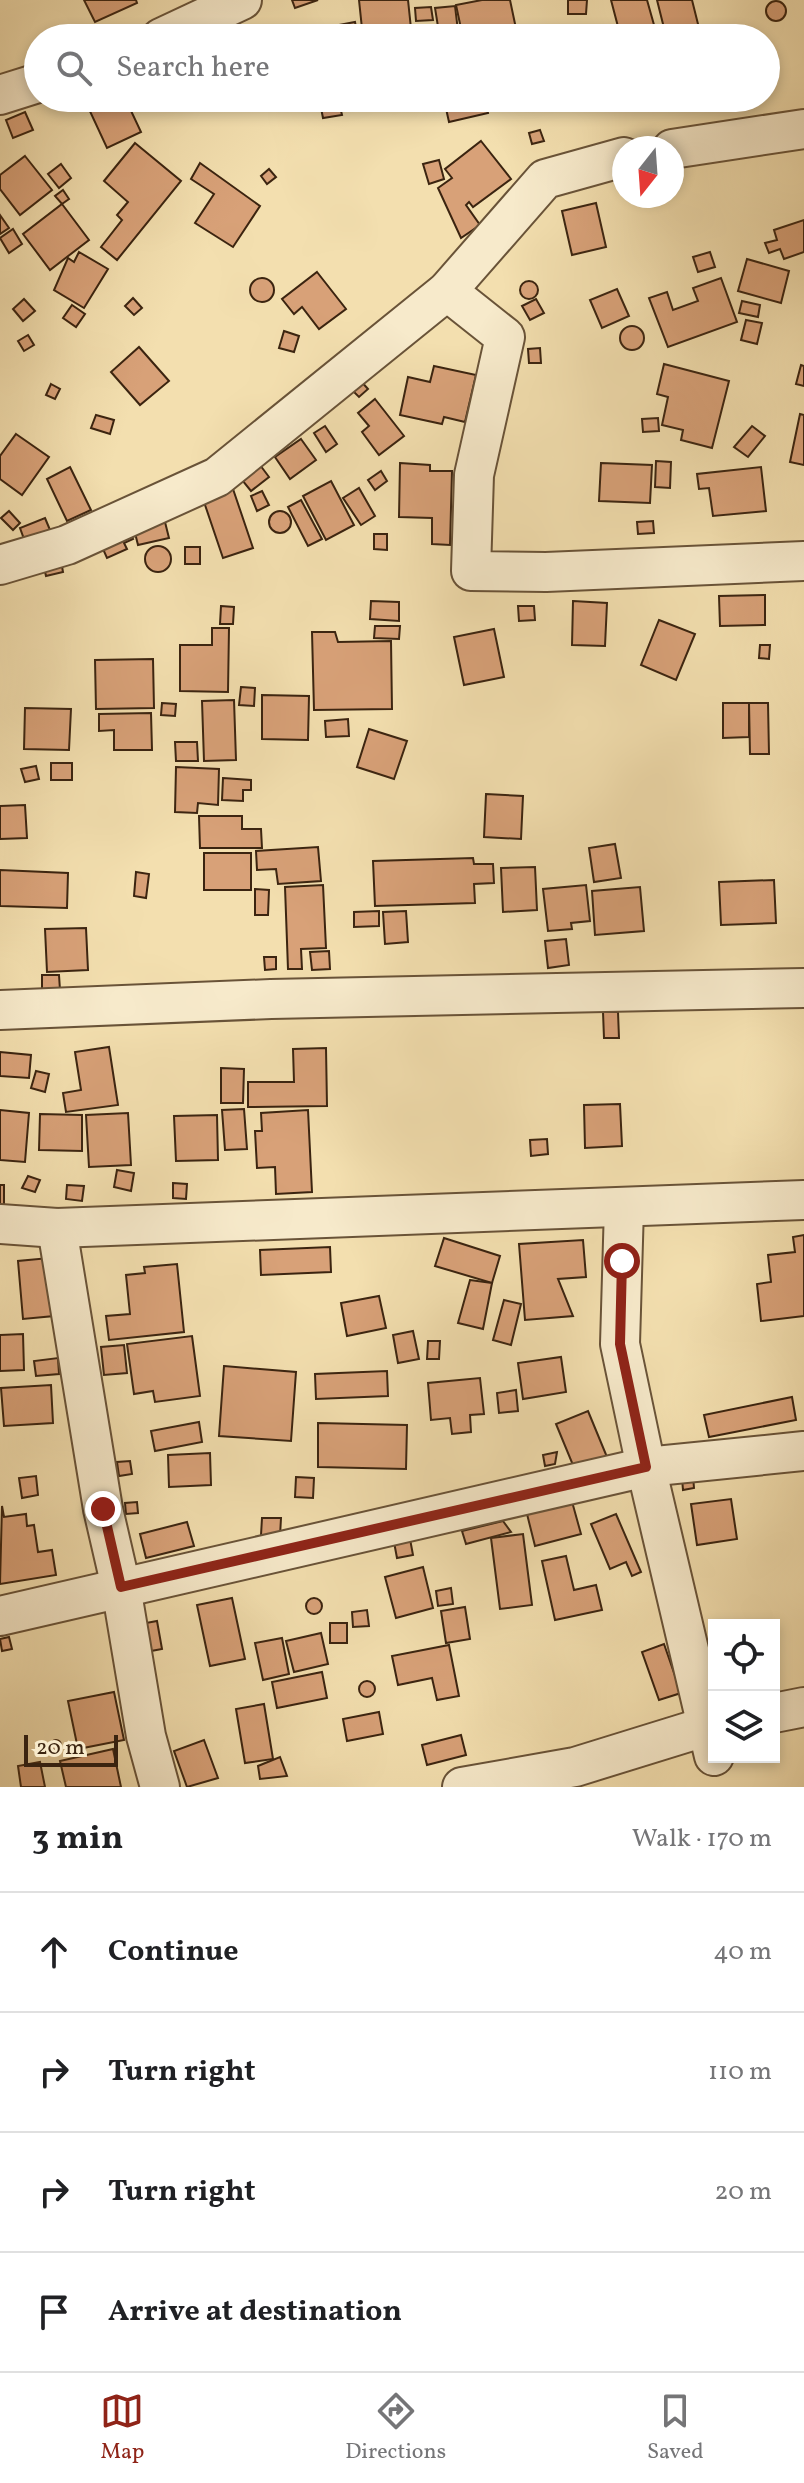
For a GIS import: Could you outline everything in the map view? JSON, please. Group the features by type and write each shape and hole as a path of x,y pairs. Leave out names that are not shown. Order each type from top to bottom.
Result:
{"street":[{"path":"191,24 242,0"},
{"path":"0,95 24,87"},
{"path":"684,147 804,129"},
{"path":"0,565 67,545 217,477 447,291 545,179 612,160"},
{"path":"447,291 505,337 474,475 471,571 546,572 804,561"},
{"path":"0,1010 271,999 804,988"},
{"path":"0,1224 57,1228 804,1200"},
{"path":"624,1207 620,1344 646,1467 708,1720"},
{"path":"57,1228 103,1509 121,1587 146,1736 160,1787"},
{"path":"0,1616 646,1467 804,1451"},
{"path":"780,1712 804,1707"},
{"path":"462,1787 708,1741"},
{"path":"716,1763 720,1787"}],"building":[{"path":"84,0 136,0 137,3 95,22"},
{"path":"292,0 318,0 295,8"},
{"path":"359,0 408,0 411,24 362,24"},
{"path":"482,0 510,0 515,24 460,24 456,5"},
{"path":"568,0 587,0 586,14 568,14"},
{"path":"611,0 647,0 654,24 617,24"},
{"path":"657,0 692,0 698,24 663,24"},
{"path":"776,1 783,4 786,11 783,18 776,21 769,18 766,11 769,4"},
{"path":"455,6 457,24 438,24 435,8"},
{"path":"431,7 433,20 416,21 415,8"},
{"path":"25,112 33,130 13,138 6,120"},
{"path":"90,112 132,112 141,132 107,148"},
{"path":"322,112 341,112 342,115 323,118"},
{"path":"447,112 488,112 488,113 449,122"},
{"path":"540,130 544,141 532,144 529,133"},
{"path":"481,141 511,179 473,207 469,202 466,205 480,225 461,238 438,188 452,178 445,169"},
{"path":"135,143 181,181 117,260 101,247 122,220 117,215 128,202 104,181"},
{"path":"25,156 52,190 20,215 0,189 0,175"},
{"path":"439,160 444,179 429,184 423,164"},
{"path":"200,163 260,206 233,247 195,223 214,194 191,179"},
{"path":"61,164 71,178 59,188 48,174"},
{"path":"269,169 276,177 267,184 261,176"},
{"path":"63,190 69,199 62,204 55,196"},
{"path":"596,203 606,247 572,255 562,211"},
{"path":"62,204 89,240 50,270 23,234"},
{"path":"0,215 9,228 0,234"},
{"path":"804,220 804,252 784,259 780,249 769,253 765,243 777,240 774,230"},
{"path":"13,229 22,244 9,253 0,238"},
{"path":"79,252 108,269 84,308 54,290 68,258 74,262"},
{"path":"710,252 715,267 698,272 693,257"},
{"path":"747,259 789,271 781,303 738,291"},
{"path":"317,272 346,309 319,329 302,307 294,314 282,299"},
{"path":"262,278 271,281 274,290 271,299 262,302 253,299 250,290 253,281"},
{"path":"721,278 737,322 668,347 649,298 667,292 673,310 698,301 693,288"},
{"path":"529,281 538,290 529,299 520,290"},
{"path":"617,289 629,316 602,328 590,300"},
{"path":"133,298 142,308 134,315 125,306"},
{"path":"24,299 35,311 23,321 13,309"},
{"path":"536,299 544,313 530,320 522,306"},
{"path":"742,301 760,305 758,317 739,313"},
{"path":"72,305 85,314 76,327 63,318"},
{"path":"746,320 762,323 757,344 741,340"},
{"path":"632,326 643,333 644,338 637,349 632,350 621,343 620,338 627,327"},
{"path":"284,331 299,336 294,352 279,348"},
{"path":"28,335 34,345 24,351 18,341"},
{"path":"139,347 169,381 140,405 111,372"},
{"path":"540,348 541,363 529,363 528,349"},
{"path":"664,364 729,381 712,448 681,440 683,430 662,425 668,397 657,394"},
{"path":"801,365 804,366 804,386 796,384"},
{"path":"434,366 476,375 465,422 444,417 442,424 400,415 408,377 430,382"},
{"path":"359,379 368,389 359,397 349,387"},
{"path":"51,384 60,389 55,399 46,395"},
{"path":"375,399 404,436 379,455 362,432 369,426 358,413"},
{"path":"800,414 804,415 804,465 790,462"},
{"path":"96,415 114,420 110,434 91,428"},
{"path":"658,418 659,431 643,432 642,419"},
{"path":"325,426 337,444 326,452 314,433"},
{"path":"752,426 765,436 748,457 734,447"},
{"path":"16,434 49,457 22,495 0,479 0,456"},
{"path":"301,439 316,460 290,479 275,457"},
{"path":"656,461 671,462 670,488 655,487"},
{"path":"400,463 430,465 430,471 452,471 450,545 432,544 432,518 399,517"},
{"path":"601,463 652,465 650,503 599,501"},
{"path":"260,465 269,477 251,491 242,480"},
{"path":"70,467 91,510 67,521 47,479"},
{"path":"761,467 766,511 713,516 709,488 699,489 697,474"},
{"path":"381,471 387,481 375,490 368,480"},
{"path":"331,481 354,525 326,540 303,496"},
{"path":"359,488 375,516 361,525 343,498"},
{"path":"233,489 253,548 223,558 203,499"},
{"path":"262,491 269,505 257,511 251,496"},
{"path":"301,500 322,539 308,546 288,507"},
{"path":"9,511 20,523 13,530 1,518"},
{"path":"280,511 288,514 291,522 288,530 280,533 272,530 269,522 272,514"},
{"path":"45,518 50,530 24,539 20,528"},
{"path":"653,521 654,533 638,534 637,522"},
{"path":"165,522 169,538 138,545 134,529"},
{"path":"128,528 133,539 124,543 127,549 107,558 99,540"},
{"path":"374,534 387,534 387,550 374,549"},
{"path":"158,546 167,550 171,559 167,568 158,572 149,568 145,559 149,550"},
{"path":"185,547 200,547 200,564 185,564"},
{"path":"60,555 63,572 46,576 42,559"},
{"path":"765,595 765,625 720,626 719,596"},
{"path":"371,601 399,602 399,621 370,619"},
{"path":"573,601 607,603 605,646 572,645"},
{"path":"221,606 234,607 233,624 220,624"},
{"path":"518,606 534,606 535,620 519,621"},
{"path":"659,620 695,634 676,680 641,665"},
{"path":"375,626 400,626 399,639 374,638"},
{"path":"212,628 229,628 228,692 180,691 180,645 212,645"},
{"path":"494,629 504,677 464,685 454,637"},
{"path":"312,632 335,632 338,642 391,641 392,709 314,710"},
{"path":"760,645 770,645 769,659 759,658"},
{"path":"153,659 154,708 96,709 95,660"},
{"path":"241,687 255,688 254,706 239,705"},
{"path":"262,695 309,696 308,740 262,739"},
{"path":"234,700 236,760 204,761 202,701"},
{"path":"162,703 176,704 175,716 161,715"},
{"path":"723,703 749,703 749,737 723,738"},
{"path":"749,703 768,703 769,754 750,754"},
{"path":"25,708 71,709 69,750 24,749"},
{"path":"151,713 152,750 114,750 114,730 99,731 99,714"},
{"path":"348,719 349,736 326,737 325,721"},
{"path":"369,729 407,741 394,779 357,767"},
{"path":"175,742 197,742 198,761 176,761"},
{"path":"51,763 72,763 72,780 51,780"},
{"path":"36,766 39,779 25,782 21,769"},
{"path":"176,767 219,769 218,805 198,803 197,813 175,812"},
{"path":"223,778 251,780 251,790 243,790 243,801 222,800"},
{"path":"486,794 523,796 521,839 484,837"},
{"path":"25,805 27,838 0,839 0,806"},
{"path":"199,816 242,816 242,829 261,829 262,848 200,848"},
{"path":"615,844 621,878 594,882 589,848"},
{"path":"318,847 321,881 278,884 276,869 257,870 256,851"},
{"path":"204,853 251,853 251,890 204,890"},
{"path":"473,858 474,864 493,864 494,883 474,884 475,903 375,906 373,861"},
{"path":"535,867 537,910 503,912 501,868"},
{"path":"0,870 68,873 67,908 0,906"},
{"path":"136,872 149,874 146,898 134,896"},
{"path":"774,880 776,923 721,925 719,882"},
{"path":"323,885 326,948 301,949 302,969 288,969 285,887"},
{"path":"586,885 590,921 571,923 572,929 548,931 543,889"},
{"path":"640,887 644,931 595,935 592,891"},
{"path":"255,889 269,890 268,915 255,915"},
{"path":"379,911 379,926 354,927 354,912"},
{"path":"406,911 408,942 385,944 383,912"},
{"path":"86,928 88,970 47,972 45,929"},
{"path":"566,939 569,965 548,968 545,941"},
{"path":"329,951 330,969 312,970 310,952"},
{"path":"264,957 276,957 276,969 265,970"},
{"path":"42,975 59,975 60,990 42,990"},
{"path":"603,1012 618,1012 619,1038 604,1038"},
{"path":"109,1047 118,1105 66,1112 63,1093 81,1090 75,1052"},
{"path":"326,1048 327,1106 248,1107 248,1082 294,1082 293,1049"},
{"path":"0,1052 31,1055 29,1078 0,1076"},
{"path":"221,1068 244,1069 243,1103 221,1103"},
{"path":"36,1071 49,1074 45,1092 31,1088"},
{"path":"620,1104 622,1146 585,1148 584,1105"},
{"path":"244,1109 247,1149 225,1150 222,1110"},
{"path":"0,1110 29,1113 25,1162 0,1160"},
{"path":"308,1110 312,1192 276,1194 275,1167 257,1168 255,1131 262,1131 261,1113"},
{"path":"128,1113 131,1165 89,1167 86,1115"},
{"path":"40,1114 82,1115 82,1151 39,1150"},
{"path":"217,1115 218,1160 176,1161 174,1116"},
{"path":"547,1139 548,1154 531,1156 530,1140"},
{"path":"117,1170 134,1173 131,1191 114,1187"},
{"path":"28,1176 40,1180 35,1192 22,1188"},
{"path":"173,1183 187,1184 186,1199 173,1198"},
{"path":"0,1185 4,1185 4,1206 0,1206"},
{"path":"67,1185 84,1186 82,1201 66,1199"},
{"path":"804,1235 804,1316 761,1321 757,1284 771,1282 768,1255 795,1252 793,1237"},
{"path":"444,1238 500,1256 492,1283 435,1266"},
{"path":"583,1240 586,1277 558,1279 573,1316 525,1320 519,1244"},
{"path":"330,1247 331,1272 261,1275 260,1250"},
{"path":"49,1258 54,1316 23,1319 18,1261"},
{"path":"177,1264 184,1332 109,1340 106,1316 130,1314 126,1275 145,1273 144,1267"},
{"path":"470,1280 492,1283 483,1329 458,1323"},
{"path":"379,1296 386,1328 347,1336 341,1303"},
{"path":"504,1300 521,1304 511,1345 493,1340"},
{"path":"413,1331 419,1359 398,1363 393,1335"},
{"path":"23,1334 24,1370 0,1371 0,1335"},
{"path":"192,1336 200,1396 155,1402 153,1391 134,1394 127,1344"},
{"path":"428,1341 440,1341 439,1359 427,1359"},
{"path":"124,1345 127,1373 104,1375 101,1347"},
{"path":"561,1357 566,1392 523,1399 518,1363"},
{"path":"58,1358 59,1374 36,1376 34,1361"},
{"path":"224,1366 296,1372 291,1441 219,1436"},
{"path":"387,1371 388,1396 316,1399 315,1374"},
{"path":"480,1378 484,1414 470,1415 471,1432 452,1434 450,1418 431,1420 428,1383"},
{"path":"51,1385 53,1423 4,1426 1,1388"},
{"path":"516,1390 518,1411 499,1413 497,1393"},
{"path":"792,1397 796,1420 709,1437 704,1415"},
{"path":"588,1411 607,1457 575,1470 556,1424"},
{"path":"199,1422 202,1442 155,1451 151,1431"},
{"path":"318,1423 407,1425 406,1469 318,1467"},
{"path":"557,1452 555,1464 545,1466 543,1455"},
{"path":"210,1453 211,1485 169,1487 168,1455"},
{"path":"130,1461 132,1474 119,1476 117,1462"},
{"path":"36,1476 38,1495 22,1498 19,1478"},
{"path":"693,1476 694,1488 683,1490 682,1478"},
{"path":"296,1477 314,1478 313,1498 295,1497"},
{"path":"571,1498 581,1534 535,1546 526,1510"},
{"path":"731,1499 737,1539 697,1545 691,1504"},
{"path":"137,1502 138,1513 126,1514 125,1503"},
{"path":"2,1506 4,1517 26,1514 27,1526 34,1525 38,1552 52,1550 56,1575 0,1584"},
{"path":"616,1514 641,1572 632,1576 626,1562 610,1569 591,1524"},
{"path":"262,1518 281,1518 280,1536 261,1535"},
{"path":"503,1521 511,1532 466,1544 462,1531"},
{"path":"187,1522 194,1546 146,1558 140,1534"},
{"path":"523,1534 532,1605 500,1609 491,1538"},
{"path":"410,1539 413,1555 397,1558 394,1542"},
{"path":"566,1556 574,1590 596,1585 602,1610 555,1620 542,1561"},
{"path":"423,1567 433,1608 396,1618 385,1577"},
{"path":"451,1588 453,1604 438,1606 436,1591"},
{"path":"232,1598 245,1659 210,1666 197,1605"},
{"path":"314,1598 322,1606 314,1614 306,1606"},
{"path":"465,1607 470,1639 446,1643 441,1611"},
{"path":"367,1610 369,1626 353,1627 352,1612"},
{"path":"157,1621 162,1649 151,1651 146,1623"},
{"path":"330,1623 347,1623 347,1643 330,1643"},
{"path":"321,1633 328,1664 294,1672 286,1641"},
{"path":"9,1637 12,1649 2,1651 0,1639"},
{"path":"282,1638 289,1674 263,1680 255,1643"},
{"path":"664,1644 681,1693 659,1700 642,1652"},
{"path":"449,1645 459,1696 437,1700 432,1678 398,1685 392,1656"},
{"path":"322,1672 327,1698 277,1708 272,1682"},
{"path":"367,1681 375,1689 367,1697 359,1689"},
{"path":"114,1692 124,1740 78,1749 68,1701"},
{"path":"264,1704 273,1759 245,1763 236,1709"},
{"path":"379,1712 383,1734 347,1741 343,1719"},
{"path":"461,1735 466,1755 427,1765 422,1745"},
{"path":"56,1740 61,1745 56,1750 51,1745"},
{"path":"204,1740 218,1778 187,1787 174,1751"},
{"path":"113,1749 121,1787 66,1787 60,1761"},
{"path":"280,1757 287,1776 260,1779 258,1766"},
{"path":"40,1762 45,1787 21,1787 18,1766"}],"route":[{"path":"103,1509 121,1587 646,1467 620,1344 622,1261"}]}
